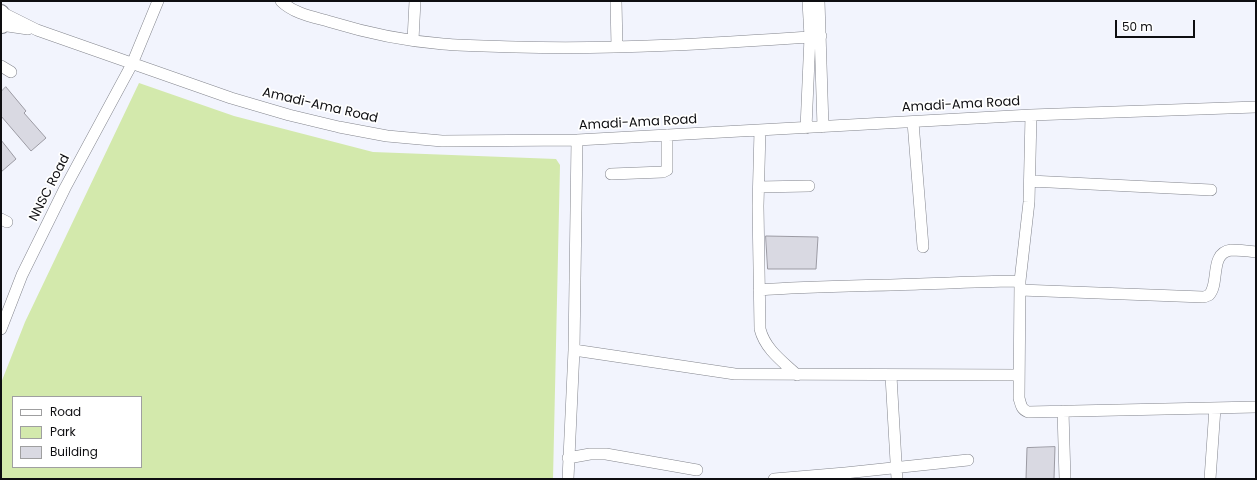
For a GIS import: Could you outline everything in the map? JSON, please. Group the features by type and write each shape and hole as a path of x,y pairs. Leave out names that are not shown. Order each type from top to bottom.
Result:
{"street":[{"name":"NNSC Road","path":"1,328 22,275 65,188 132,64 158,1"},
{"path":"281,1 286,6 298,12 340,25 388,37 444,44 561,48 617,47 815,36"},
{"path":"413,40 415,1"},
{"path":"616,1 617,47"},
{"path":"808,1 815,36 824,127"},
{"path":"806,128 819,1"},
{"name":"Amadi-Ama Road","path":"1,19 37,30 231,98 289,115 339,127 387,136 442,141 577,140 913,122 1031,114 1256,107"},
{"path":"1,66 11,72"},
{"path":"1031,114 1029,202 1020,286 1020,405 1023,410 1028,412 1256,407"},
{"path":"913,122 923,247"},
{"path":"760,130 760,330 763,340 768,347 797,375"},
{"path":"611,174 663,172 667,170 667,135"},
{"path":"568,479 574,350 577,140"},
{"path":"1030,182 1210,190"},
{"path":"759,187 809,186"},
{"path":"759,290 797,287 996,281 1020,286 1203,298 1209,294 1212,288 1218,260 1221,256 1230,250 1256,252"},
{"path":"574,350 735,374 892,376 1020,375"},
{"path":"892,376 897,479"},
{"path":"1210,479 1216,408"},
{"path":"1063,411 1065,479"},
{"path":"568,458 590,454 606,454 697,470"},
{"path":"774,479 968,460"}],"green space":[{"path":"139,83 234,116 373,152 556,159 560,165 553,479 1,479 1,383 25,322"}],"building":[{"path":"6,87 26,111 24,113 46,138 31,151 1,116 1,92"},
{"path":"1,140 16,159 1,172"},
{"path":"766,236 818,237 816,269 768,269"},
{"path":"1055,447 1054,479 1026,479 1027,448"}]}
